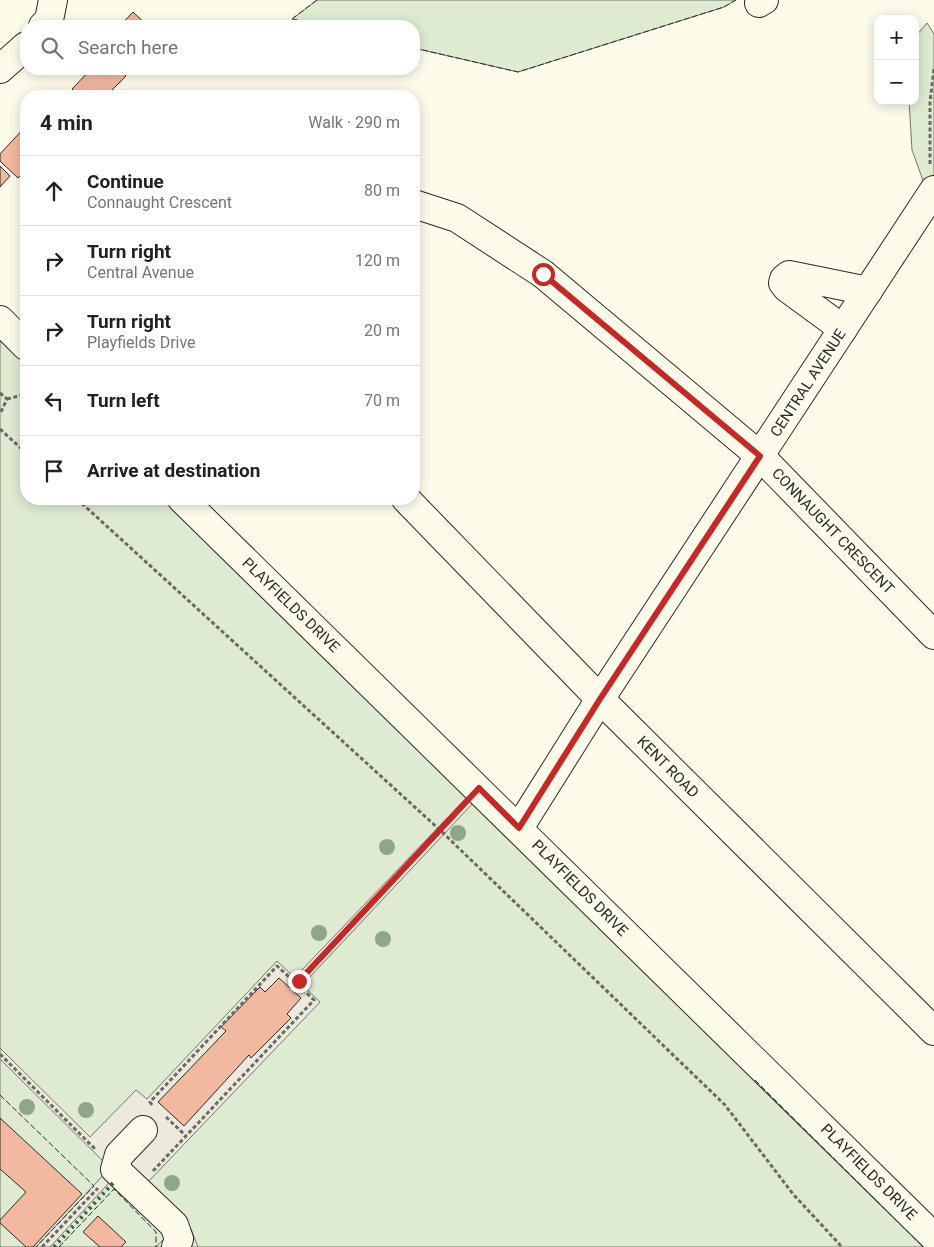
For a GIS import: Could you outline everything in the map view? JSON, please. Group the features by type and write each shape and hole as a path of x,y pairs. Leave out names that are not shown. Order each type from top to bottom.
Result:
{"street":[{"path":"49,20 53,0"},
{"path":"0,69 20,51"},
{"name":"CENTRAL AVENUE","path":"519,828 600,699 868,291 932,182"},
{"name":"CONNAUGHT CRESCENT","path":"420,206 457,218 543,274 760,456 934,635"},
{"path":"843,329 787,288 784,279 789,275 868,291"},
{"path":"0,320 20,340"},
{"name":"PLAYFIELDS DRIVE","path":"188,505 479,788 934,1237"},
{"name":"KENT ROAD","path":"412,505 600,699 934,1030"},
{"path":"155,1118 120,1155 115,1169 174,1225 179,1239 176,1247"}],"path":[{"path":"932,182 930,102 934,68"},
{"path":"0,393 7,399"},
{"path":"7,399 20,396"},
{"path":"0,414 7,399"},
{"path":"0,429 20,447"},
{"path":"84,505 441,831 725,1105 793,1194 842,1247"},
{"path":"297,984 479,788"},
{"path":"137,1190 186,1135 314,1000 277,966 150,1102 155,1118 186,1135"},
{"path":"0,1054 115,1169 42,1247"}],"green space":[{"path":"317,0 736,0 724,7 518,72 420,49 420,20 292,19"},
{"path":"927,23 934,34 934,203 929,197 912,150 909,105 919,105 919,32"},
{"path":"0,332 20,352 20,505 175,505 927,1247 0,1247"}],"shaded area":[{"path":"469,795 475,801 307,980 299,973"},
{"path":"277,961 320,1002 146,1184 191,1229 198,1247 156,1247 171,1232 116,1175 50,1247 36,1247 110,1168 0,1059 0,1048 90,1137 136,1090 147,1099"}],"building":[{"path":"133,12 142,20 126,20"},
{"path":"85,75 126,76 112,90 72,89"},
{"path":"20,132 20,176 18,178 0,161 0,154"},
{"path":"0,166 10,176 0,187"},
{"path":"279,978 301,998 287,1014 291,1018 251,1058 249,1055 184,1126 158,1102 226,1031 221,1027 260,987 265,992"},
{"path":"0,1118 82,1194 33,1247 26,1247 0,1223 0,1220 26,1192 0,1169"},
{"path":"98,1216 126,1242 121,1247 100,1247 83,1232"}],"hedge":[{"path":"54,1247 114,1182"}],"fence":[{"path":"296,20 292,19 317,0"},
{"path":"420,49 518,72 724,7 736,0"},
{"path":"755,1080 923,1247"},
{"path":"0,1095 94,1186 36,1247"},
{"path":"59,1247 114,1189 156,1232 156,1247"}],"route":[{"path":"299,981 441,831 479,788 519,828 600,699 760,456 543,274"}]}
